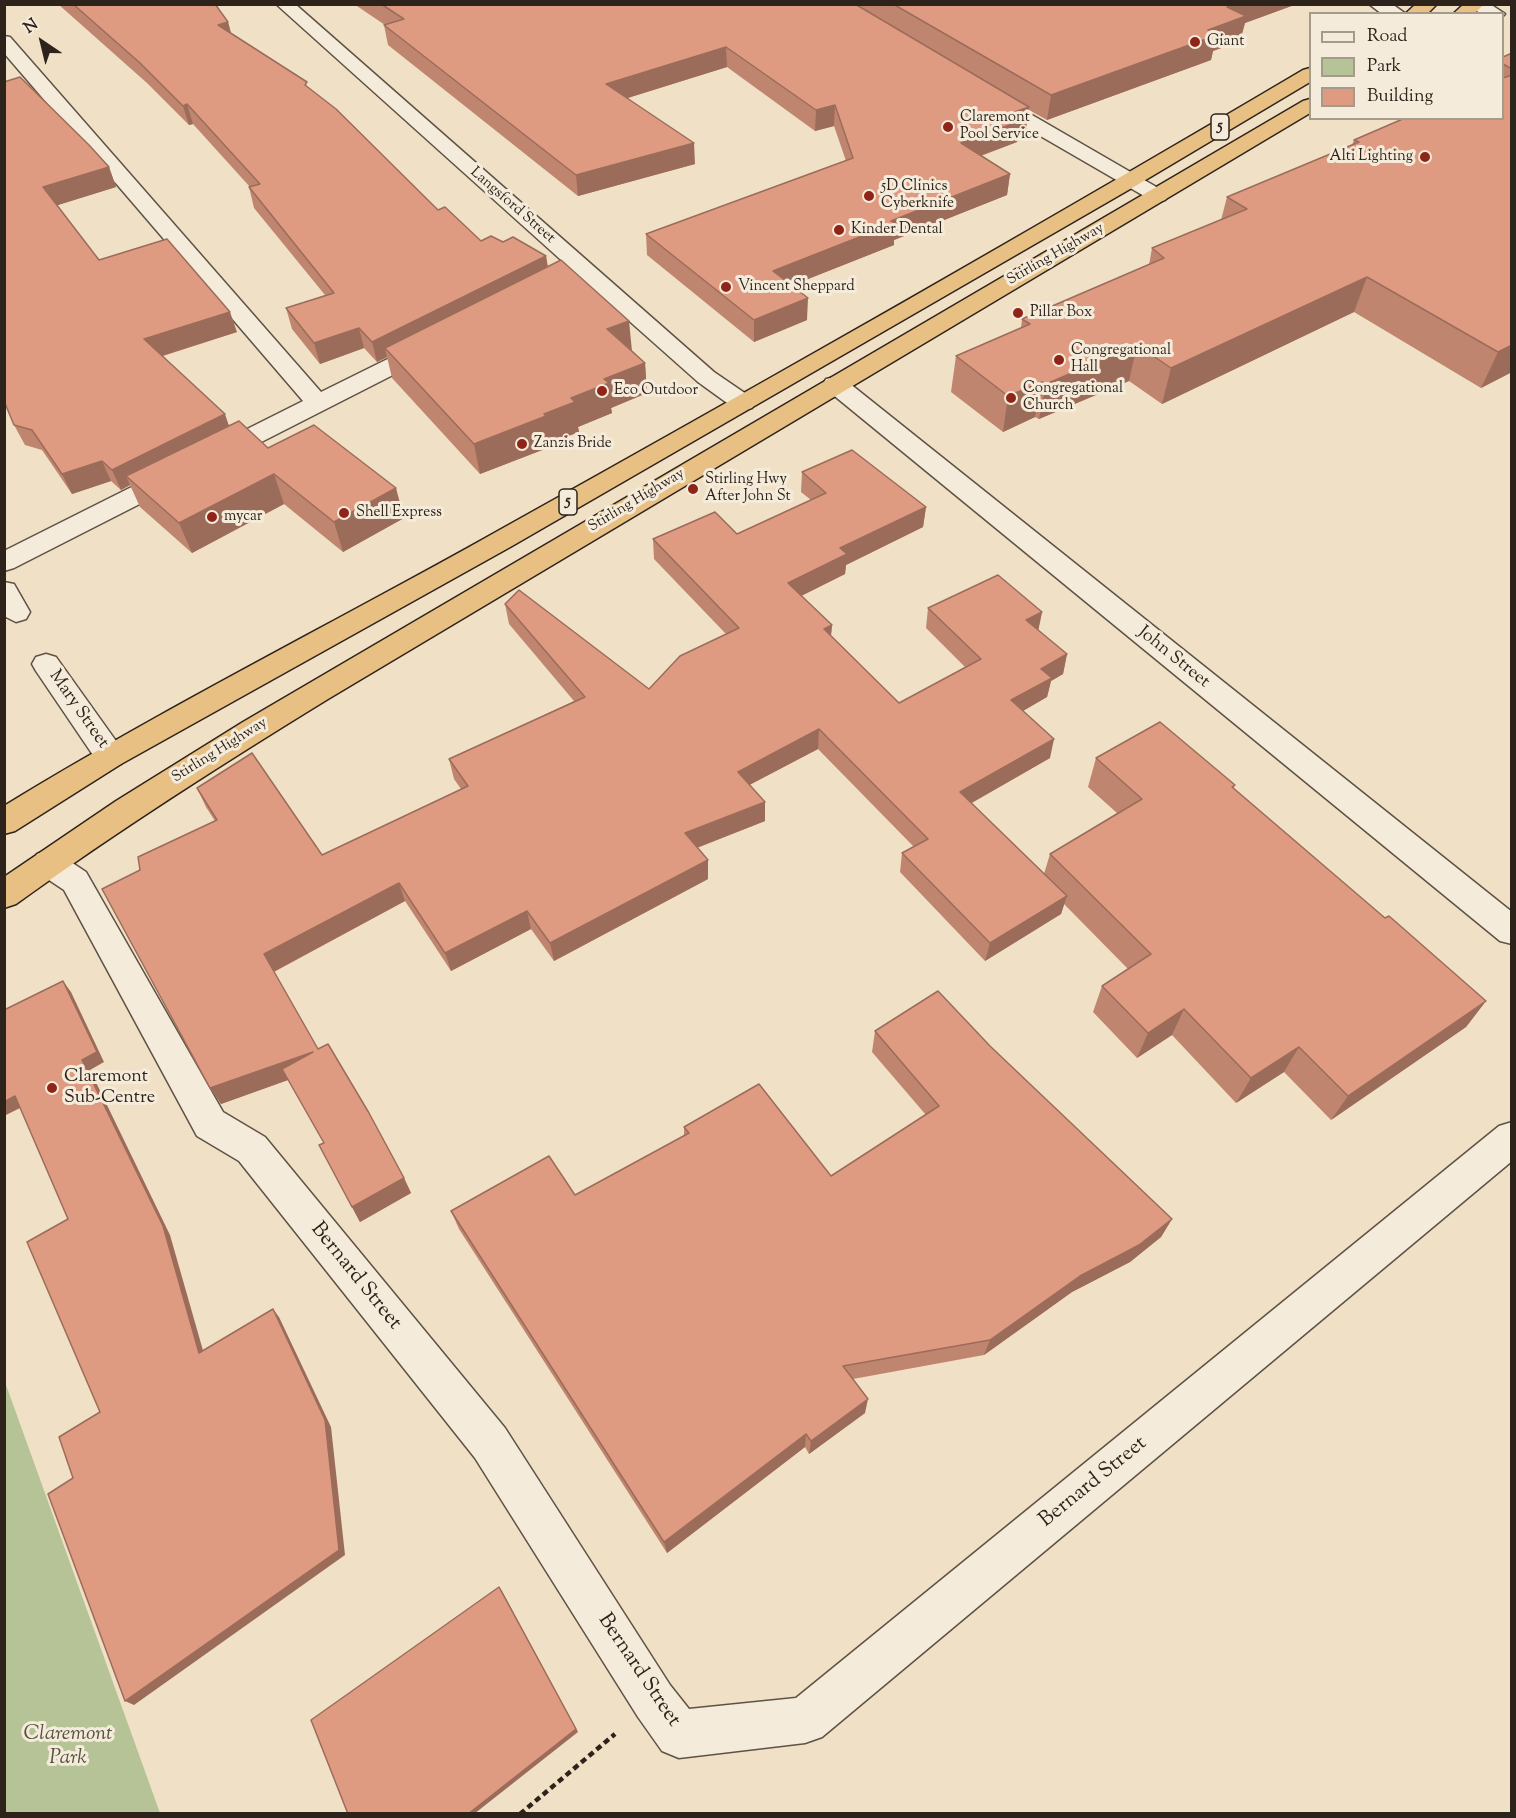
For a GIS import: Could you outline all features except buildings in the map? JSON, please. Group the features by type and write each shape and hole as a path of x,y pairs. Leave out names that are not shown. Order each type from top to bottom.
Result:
{"highway":[{"name":"Stirling Highway","path":"4,822 110,756 503,540 1130,181 1309,75"},
{"name":"Stirling Highway","path":"4,895 48,863 212,755 835,384 1309,106"}],"street":[{"name":"Langsford Street","path":"284,4 706,377 743,403"},
{"path":"1377,4 1393,12"},
{"path":"1476,5 1492,12"},
{"path":"4,41 318,404"},
{"path":"975,89 1158,196"},
{"path":"520,302 584,270"},
{"path":"4,562 446,339"},
{"name":"John Street","path":"835,384 1512,931"},
{"name":"Mary Street","path":"46,664 110,756"},
{"name":"Bernard Street","path":"48,863 75,881 210,1124 252,1149 490,1443 654,1701 679,1734 806,1720 1512,1138"}],"path":[{"path":"520,1814 654,1701"}],"green space":[{"name":"Claremont Park","path":"5,1382 160,1813 5,1813"}],"place":[{"name":"Giant","path":"1195,42"},
{"name":"Claremont Pool Service","path":"948,127"},
{"name":"Alti Lighting","path":"1425,157"},
{"name":"5D Clinics Cyberknife","path":"869,196"},
{"name":"Kinder Dental","path":"839,230"},
{"name":"Vincent Sheppard","path":"726,287"},
{"name":"Pillar Box","path":"1018,313"},
{"name":"Congregational Hall","path":"1059,360"},
{"name":"Eco Outdoor","path":"602,391"},
{"name":"Congregational Church","path":"1011,398"},
{"name":"Zanzis Bride","path":"522,444"},
{"name":"Stirling Hwy After John St","path":"693,489"},
{"name":"Shell Express","path":"344,513"},
{"name":"mycar","path":"212,517"},
{"name":"Claremont Sub-Centre","path":"52,1088"}]}
